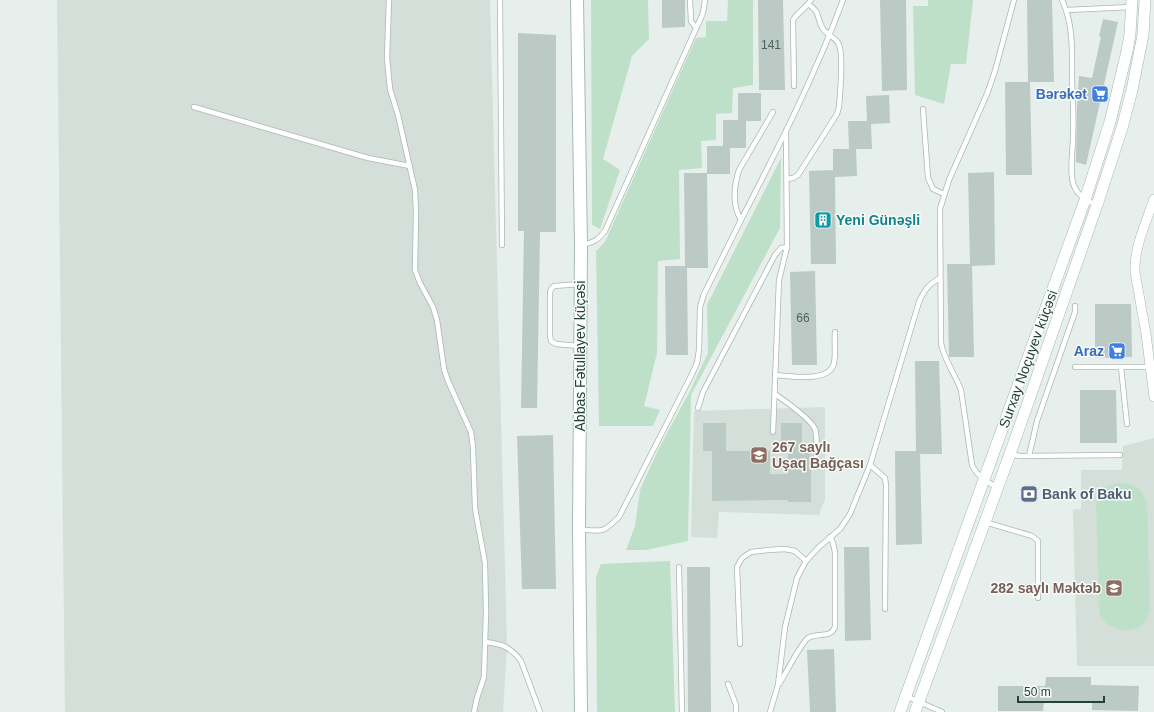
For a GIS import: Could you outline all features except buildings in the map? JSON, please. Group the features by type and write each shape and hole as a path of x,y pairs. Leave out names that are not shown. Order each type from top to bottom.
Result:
{"main road":[{"name":"Abbas Fətullayev küçəsi","path":"577,0 580,245 579,529 581,712"}],"street":[{"name":"Surxay Noçuyev küçəsi","path":"917,707 986,522 1097,205 1122,128 1132,90 1143,35 1145,0"},
{"name":"Surxay Noçuyev küçəsi","path":"900,712 1085,200 1110,122 1127,51 1132,4"},
{"path":"1154,199 1140,239 1134,263 1146,334 1154,397"}],"lane":[{"path":"389,0 386,58 390,89 398,115 415,190 415,270 433,307 437,320 444,369 471,432 473,447 475,508 485,563 486,642 484,677 474,712"},
{"path":"500,0 502,245"},
{"path":"690,0 691,21 696,28"},
{"path":"580,245 592,243 598,240 605,231 703,13 705,0"},
{"path":"579,529 597,532 608,528 619,517 697,363 699,350 700,307 704,294 786,131 830,36 843,0"},
{"path":"998,488 985,480 975,471 972,465 961,390 943,354 941,343 940,208 944,194 987,94 995,71 1014,0"},
{"path":"1062,0 1067,10 1069,21 1072,59 1072,177 1076,190 1085,200 1097,205"},
{"path":"787,179 798,175 837,114 839,106 841,54 839,44 837,40 830,36 821,25 819,14 810,2 793,20 794,86"},
{"path":"1067,10 1132,4"},
{"path":"194,107 368,158 410,166"},
{"path":"923,109 928,178 933,189 944,194"},
{"path":"741,220 737,214 735,203 736,179 739,170 773,112"},
{"path":"773,432 779,280 787,246 786,131"},
{"path":"698,408 703,392 776,255 781,248 787,246"},
{"path":"770,712 778,685 785,626 796,578 806,561 840,529 850,514 870,465 919,302 930,284 940,278"},
{"path":"580,284 554,286 551,289 550,336 551,341 556,344 580,346"},
{"path":"1029,456 1034,431 1075,312 1075,306"},
{"path":"775,375 816,377 825,374 830,370 834,363 835,332"},
{"path":"1075,367 1150,367"},
{"path":"1122,367 1128,424"},
{"path":"775,394 811,422 815,430 816,437 816,460"},
{"path":"1010,454 1020,456 1120,455"},
{"path":"870,465 885,478 886,485 885,609"},
{"path":"986,522 1032,536 1038,541 1038,598"},
{"path":"778,685 805,640 814,635 829,634 833,632 835,627 835,552 833,542 830,537"},
{"path":"740,644 737,567 742,558 751,552 785,549 795,551 806,561"},
{"path":"679,567 682,712"},
{"path":"486,642 507,646 516,654 521,661 540,712"},
{"path":"728,684 736,705 736,712"},
{"path":"906,696 917,707 942,712"}],"shaded area":[{"path":"57,0 490,0 507,646 503,712 65,712"},
{"name":"267 saylı Uşaq Bağçası","path":"825,407 825,499 819,515 719,512 717,538 691,537 694,411"},
{"name":"282 saylı Məktəb","path":"1154,438 1154,666 1077,666 1073,510 1081,509 1081,470 1122,470 1123,446"}],"green space":[{"path":"591,0 648,0 649,39 632,56 603,159 620,170 600,229 592,225"},
{"path":"728,0 753,0 753,85 733,88 732,113 716,114 716,140 701,141 702,168 679,170 680,259 658,261 657,353 644,406 660,410 653,426 599,426 596,251 605,242 696,38 706,37 706,21 727,21"},
{"path":"928,0 973,0 966,64 951,64 944,104 915,95 913,6 928,6"},
{"path":"781,158 780,228 691,395 688,541 646,550 626,550 635,526 640,490 658,450 690,391 708,353 707,305"},
{"path":"1120,483 1130,484 1137,488 1143,494 1147,504 1150,609 1146,621 1138,628 1132,630 1120,630 1108,624 1100,615 1099,607 1096,505 1099,495 1106,487"},
{"path":"670,561 675,712 597,712 596,577 601,564"}],"place":[{"name":"Bərəkət","path":"1100,94"},
{"name":"Yeni Günəşli","path":"823,220"},
{"name":"Araz","path":"1117,351"},
{"name":"267 saylı Uşaq Bağçası","path":"759,455"},
{"name":"Bank of Baku","path":"1029,494"},
{"name":"282 saylı Məktəb","path":"1114,588"}]}
